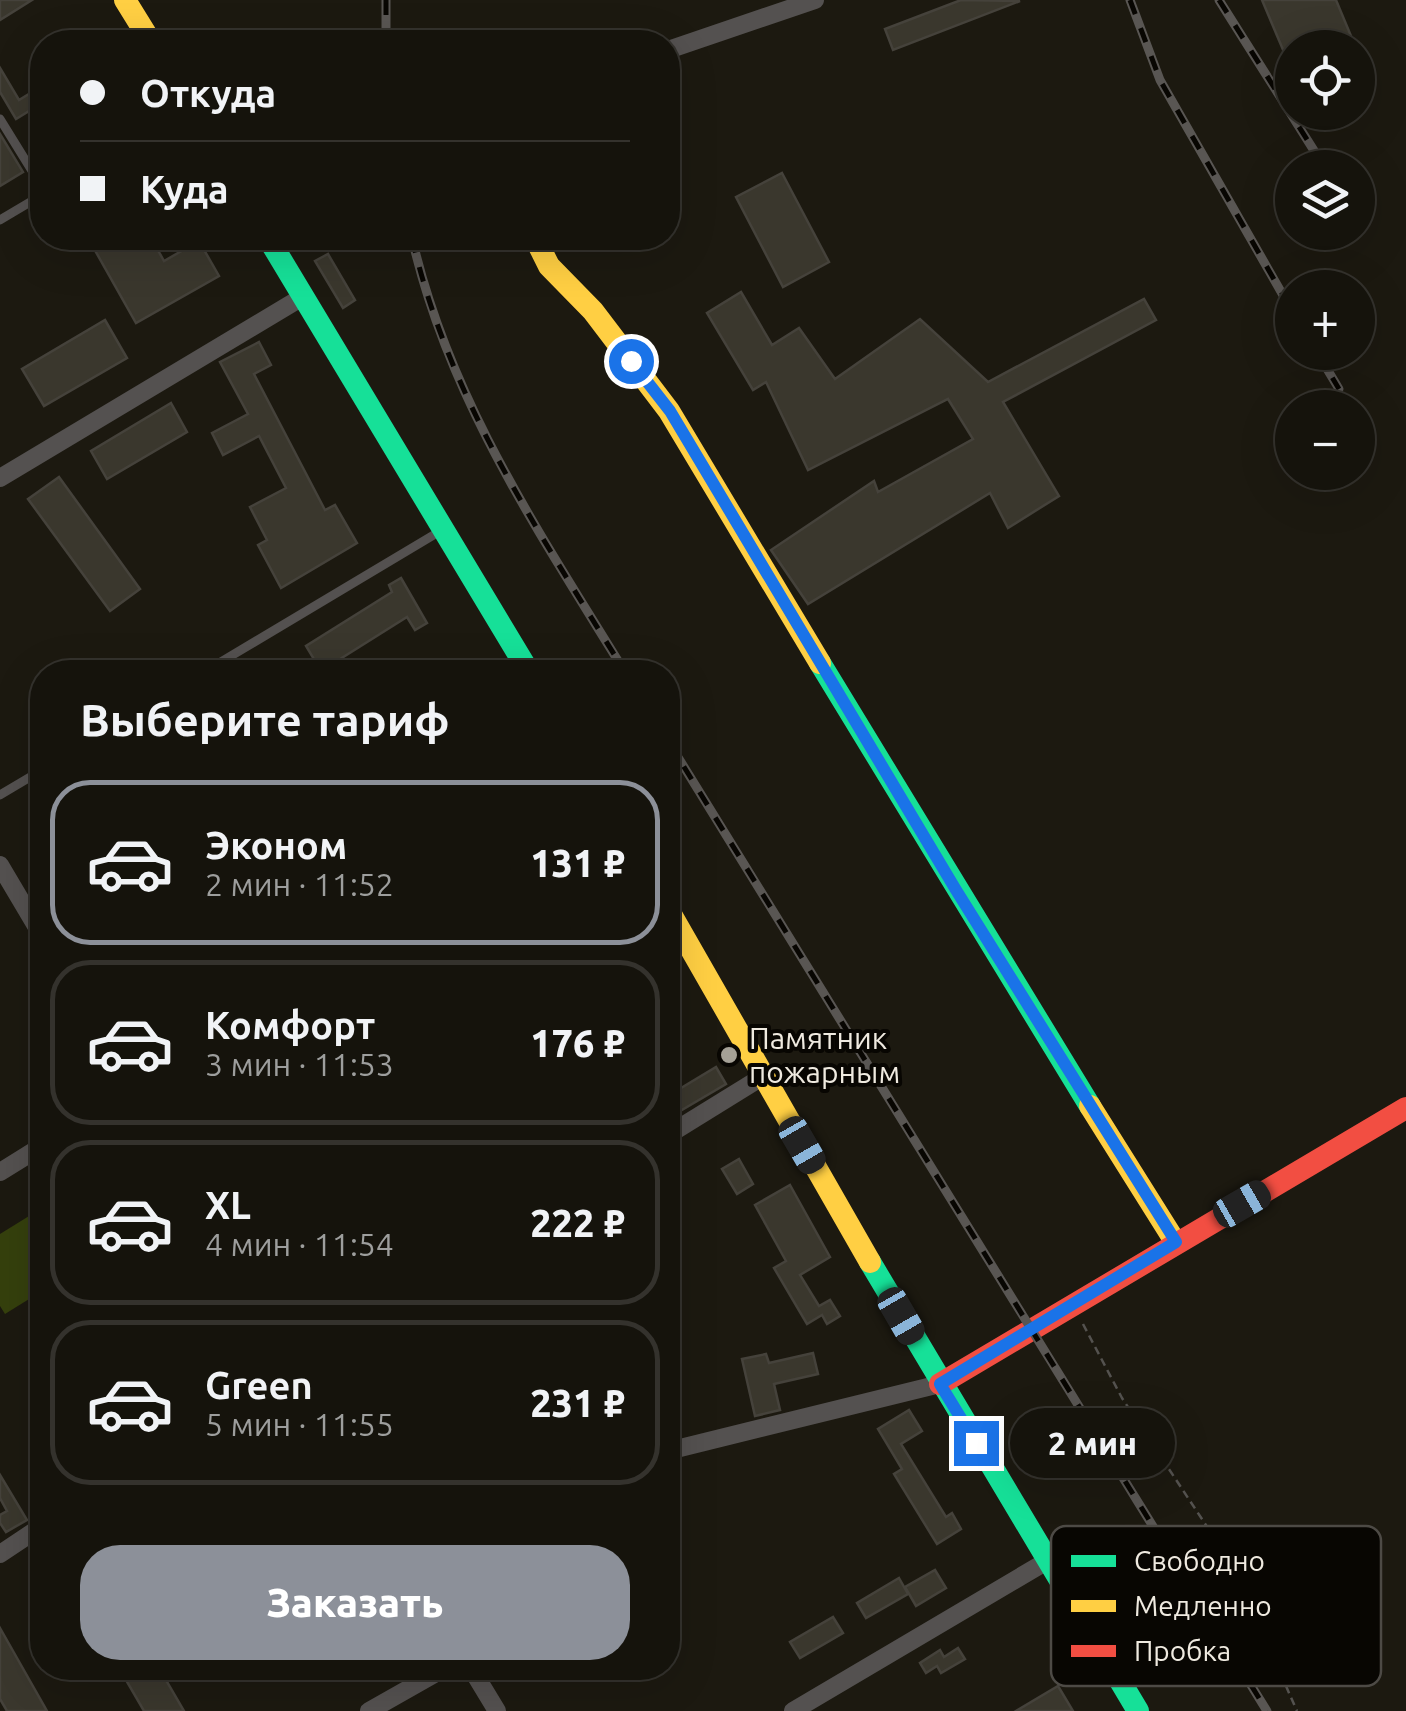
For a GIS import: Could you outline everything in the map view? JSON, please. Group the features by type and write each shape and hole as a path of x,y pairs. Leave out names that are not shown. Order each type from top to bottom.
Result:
{"street":[{"path":"125,0 143,30"},
{"path":"680,46 815,0"},
{"path":"275,250 522,660"},
{"path":"542,250 549,266 593,311 670,411 956,890 1176,1242"},
{"path":"0,478 304,296"},
{"path":"0,865 30,916"},
{"path":"680,930 940,1384 1051,1568"},
{"path":"680,1128 762,1077"},
{"path":"680,1448 940,1384 1406,1108"},
{"path":"0,1172 30,1153"},
{"path":"0,1554 30,1534"},
{"path":"793,1711 1047,1561"},
{"path":"370,1711 424,1680"},
{"path":"479,1680 498,1711"},
{"path":"1123,1686 1138,1711"}],"lane":[{"path":"0,119 30,168"},
{"path":"0,220 30,203"},
{"path":"224,660 443,529"},
{"path":"0,795 30,777"}],"path":[{"path":"1073,1305 1122,1398 1206,1526"},
{"path":"1286,1686 1297,1711"}],"green space":[{"path":"30,1215 30,1298 5,1314 0,1306 0,1234"}],"building":[{"path":"0,0 32,0 0,20"},
{"path":"961,0 1020,1 893,50 885,29"},
{"path":"1262,0 1336,0 1348,30 1275,30"},
{"path":"0,68 19,100 30,93 30,110 16,119 0,92"},
{"path":"0,134 23,172 0,186"},
{"path":"782,173 829,262 783,287 736,197"},
{"path":"95,250 158,250 164,261 183,250 204,250 219,276 136,323"},
{"path":"328,254 355,300 343,308 315,261"},
{"path":"741,292 772,345 799,328 835,379 920,319 988,382 1144,299 1156,320 1003,402 1059,496 1008,528 990,493 808,604 771,550 874,481 878,492 973,439 948,399 808,470 766,382 753,390 707,313"},
{"path":"105,320 127,358 44,406 22,369"},
{"path":"259,342 271,365 254,374 325,510 335,505 357,543 281,588 258,545 267,540 250,507 286,488 259,436 223,455 212,433 248,414 220,362"},
{"path":"171,403 187,432 107,479 91,451"},
{"path":"59,477 140,589 110,611 28,499"},
{"path":"401,578 427,623 415,630 407,617 339,660 314,660 306,646 392,592 389,585"},
{"path":"716,1067 726,1084 680,1111 680,1086"},
{"path":"739,1159 753,1184 737,1194 722,1169"},
{"path":"790,1185 830,1257 800,1275 819,1306 830,1300 840,1316 827,1324 822,1315 807,1324 774,1268 786,1261 755,1205"},
{"path":"813,1353 818,1374 774,1384 780,1410 755,1416 742,1359 766,1354 769,1363"},
{"path":"909,1410 922,1431 901,1444 946,1517 952,1513 961,1529 937,1544 894,1474 902,1469 878,1429"},
{"path":"0,1475 27,1520 6,1532 0,1523 0,1515 7,1511 0,1498"},
{"path":"935,1570 946,1588 916,1606 905,1587"},
{"path":"899,1578 908,1594 866,1618 857,1603"},
{"path":"833,1617 843,1633 800,1658 790,1642"},
{"path":"0,1628 47,1711 7,1711 0,1699"},
{"path":"958,1648 965,1659 941,1673 937,1666 926,1673 920,1663 940,1650 944,1657"},
{"path":"126,1680 166,1680 184,1711 144,1711"},
{"path":"1058,1686 1073,1711 1016,1711"}],"railway":[{"path":"386,0 386,30"},
{"path":"1130,0 1160,80 1275,281"},
{"path":"1219,0 1314,150"},
{"path":"415,250 428,297 473,410 530,516 618,660"},
{"path":"1328,370 1339,389"},
{"path":"680,760 1153,1526"},
{"path":"1252,1686 1267,1711"}],"traffic: fast":[{"path":"275,250 522,660"},
{"path":"820,663 1090,1106"},
{"path":"870,1262 1051,1565"},
{"path":"1123,1686 1138,1711"}],"traffic: slow":[{"path":"125,0 144,30"},
{"path":"541,250 549,266 593,311 669,411 820,663"},
{"path":"680,930 870,1262"},
{"path":"1090,1106 1176,1243"}],"traffic: jam":[{"path":"940,1384 1406,1108"}],"place":[{"name":"Памятник пожарным","path":"729,1055"}],"route":[{"path":"631,361 670,411 956,890 1176,1242 940,1384 976,1443"}]}
